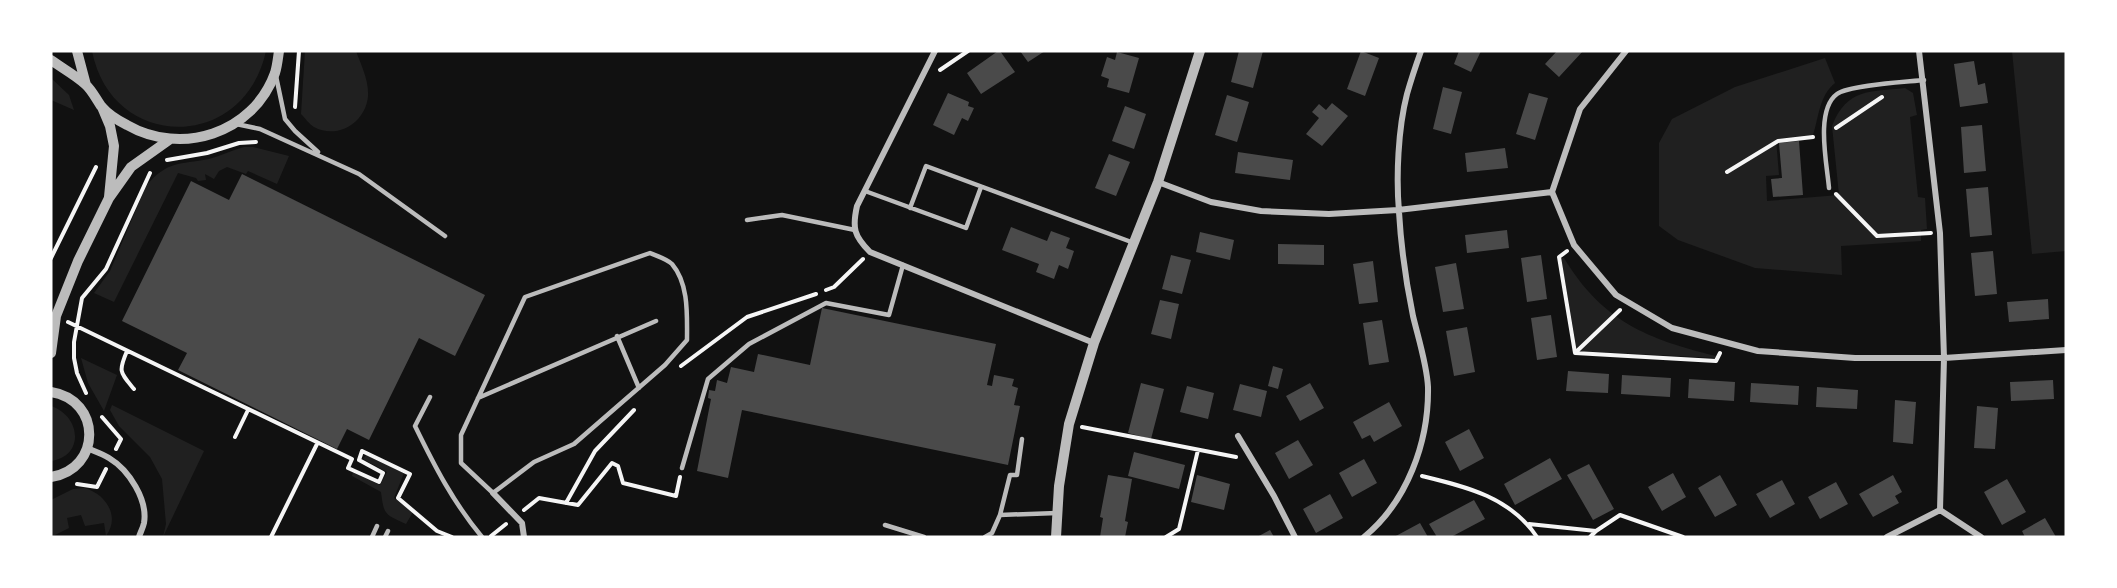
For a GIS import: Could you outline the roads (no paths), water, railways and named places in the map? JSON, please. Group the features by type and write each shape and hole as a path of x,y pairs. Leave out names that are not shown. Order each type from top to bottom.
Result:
{"street":[{"path":"77,51 86,85"},
{"path":"102,107 125,124 146,135 169,140 195,140 224,130 248,113 264,94 275,73 279,51"},
{"path":"935,51 857,206 854,220 859,241 870,252 1094,343"},
{"path":"1056,537 1059,486 1069,424 1094,343 1158,182 1200,51"},
{"path":"1365,537 1388,514 1401,494 1411,473 1427,415 1428,384 1409,297 1398,210 1400,134 1407,94 1421,51"},
{"path":"1626,51 1580,109 1552,192 1574,245 1617,295 1672,328 1758,351 1845,357 1944,358 2066,350"},
{"path":"1919,51 1940,233 1944,358 1940,510"},
{"path":"51,60 86,85 102,107 110,126 114,146 109,198"},
{"path":"51,353 56,316 78,261 109,198 131,167 169,140"},
{"path":"1158,182 1211,202 1261,211 1329,214 1398,210 1552,192"},
{"path":"51,392 63,395 81,409 90,430 87,448 79,463 70,471 51,477"},
{"path":"1238,436 1274,496 1295,537"},
{"path":"87,448 111,459 129,477 139,492 144,522 139,537"},
{"path":"493,493 522,523 524,537"},
{"path":"1887,537 1940,510"},
{"path":"1940,510 1981,537"}],"lane":[{"path":"275,73 285,119 322,156"},
{"path":"1829,188 1824,136 1828,106 1832,100 1844,91 1924,80"},
{"path":"233,124 260,129 359,174 445,236"},
{"path":"910,208 926,166 1134,243"},
{"path":"865,191 966,228 981,187"},
{"path":"747,220 782,215 855,230"},
{"path":"650,253 671,263 683,287 687,340 665,365 574,444 534,462 493,493 461,464 461,435 478,398 525,297 650,253"},
{"path":"682,468 708,379 749,344 826,303 889,315 903,266"},
{"path":"478,398 656,321"},
{"path":"617,336 639,388"},
{"path":"430,398 414,426 444,486 482,537"},
{"path":"985,537 992,533 1000,515 1010,475 1017,475 1022,439"},
{"path":"1000,515 1057,513"},
{"path":"885,525 924,537"},
{"path":"372,537 377,526"},
{"path":"386,537 388,531"}]}
